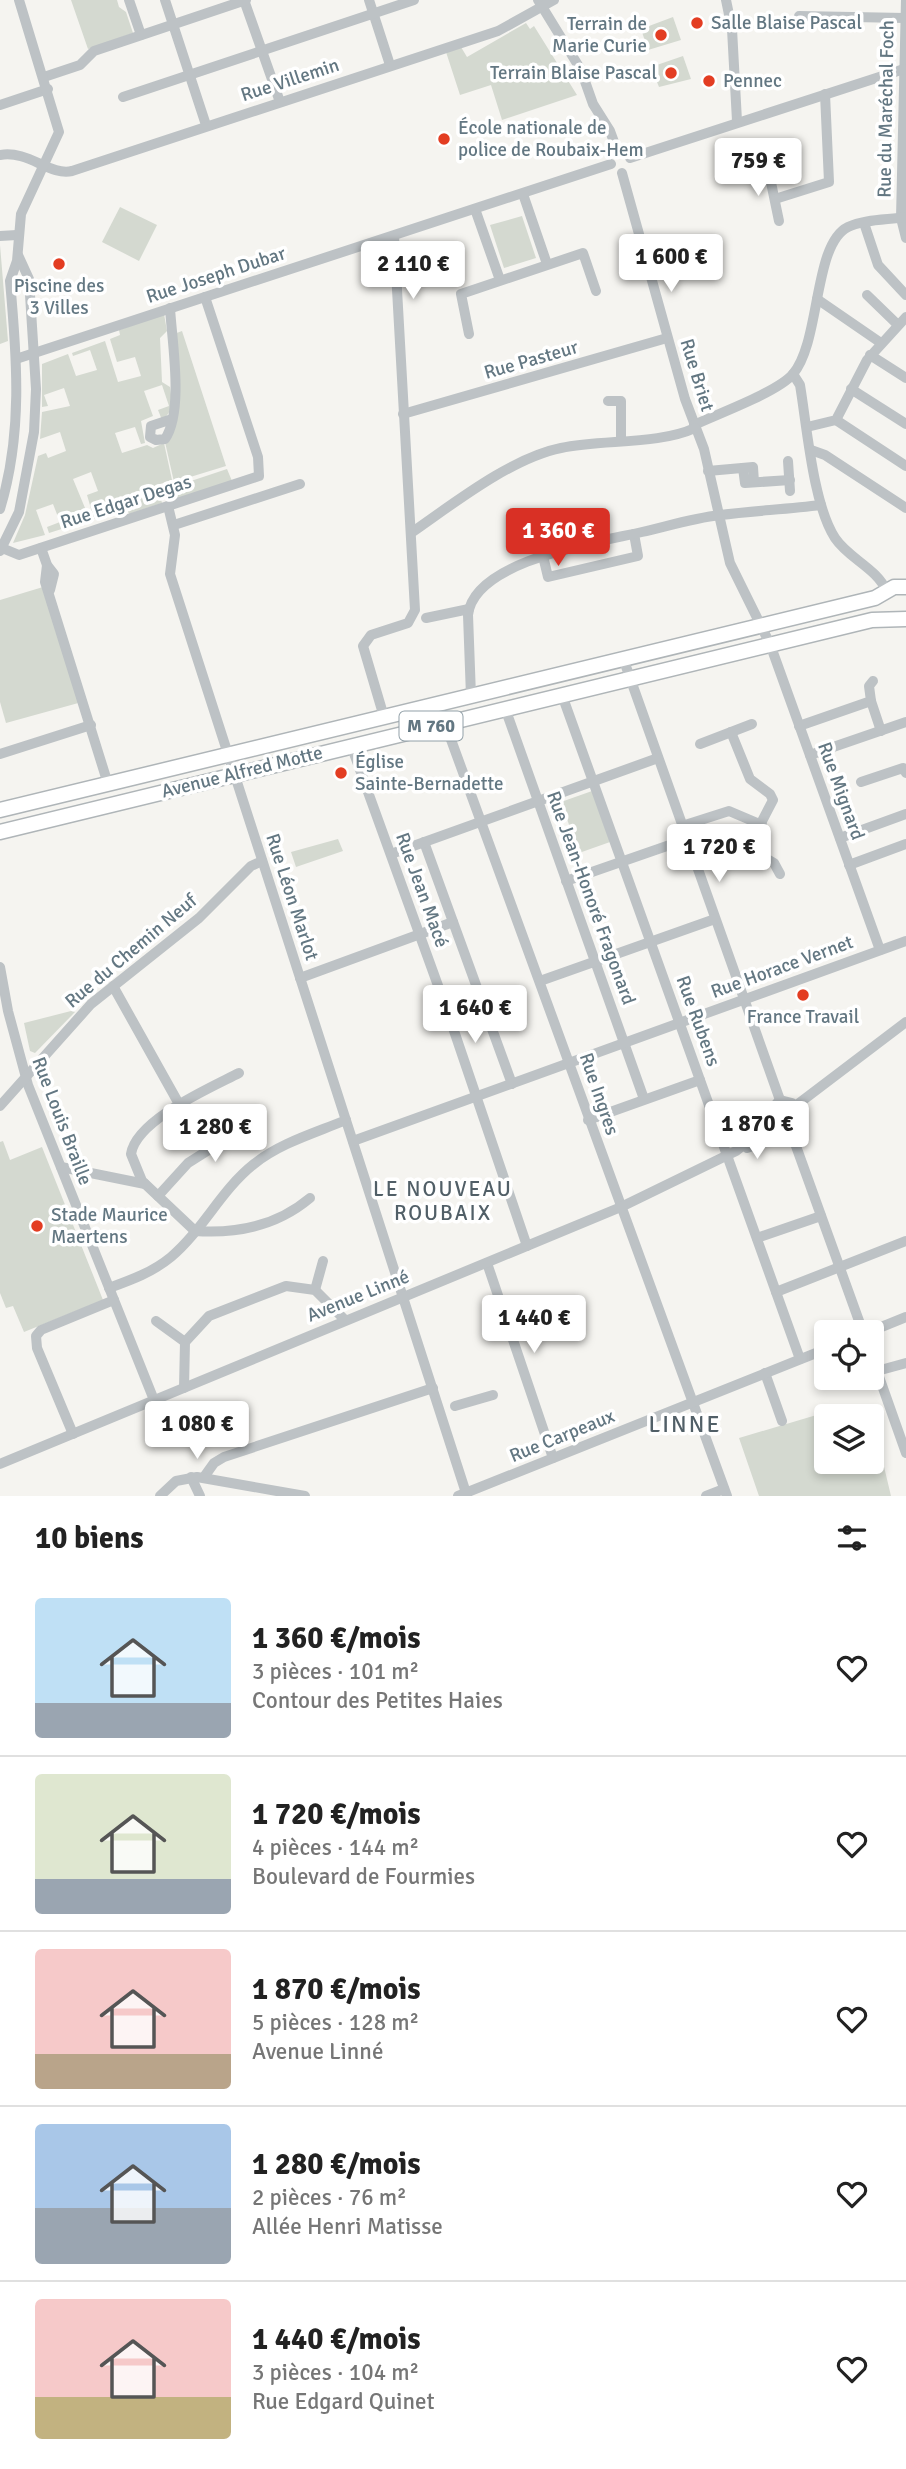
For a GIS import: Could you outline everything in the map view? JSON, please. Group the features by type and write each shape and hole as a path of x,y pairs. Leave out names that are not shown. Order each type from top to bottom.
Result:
{"main road":[{"path":"899,587 883,607 901,620"},
{"name":"Avenue Alfred Motte","path":"0,810 471,696 899,587"},
{"name":"Avenue Alfred Motte","path":"0,832 770,644 877,619 901,620"}],"street":[{"path":"0,509 15,431 16,359 10,281 18,254 17,235 23,210 59,132 19,0"},
{"path":"129,0 141,35"},
{"path":"165,0 206,125"},
{"path":"44,77 80,65 93,51 245,0 280,102"},
{"path":"369,0 390,65"},
{"path":"123,97 414,0"},
{"name":"Rue Villemin","path":"0,155 25,155 60,171 72,171 498,31 540,4 554,0"},
{"path":"726,0 733,29 737,121"},
{"name":"Rue du Maréchal Foch","path":"906,0 903,218 906,238"},
{"path":"540,4 577,64 618,153 630,158 737,121 904,69"},
{"path":"799,16 905,18"},
{"path":"0,105 48,89"},
{"path":"775,199 830,182 825,94"},
{"path":"618,153 611,164 616,171 622,173 631,167 630,158"},
{"name":"Rue Joseph Dubar","path":"16,359 611,164"},
{"path":"768,168 779,221"},
{"name":"Rue Briet","path":"622,173 667,338 708,471 732,567 760,624"},
{"path":"523,194 547,264"},
{"path":"475,209 500,280"},
{"path":"411,533 477,486 542,454 564,447 674,434 694,427 779,385 793,374 806,349 825,261 842,231 864,223 903,218"},
{"path":"864,223 878,265 906,295"},
{"path":"0,236 17,235"},
{"path":"384,717 363,648 371,635 408,623 414,614 394,236"},
{"path":"469,334 461,294 547,264 583,253 596,291"},
{"path":"1,549 19,512 32,454 36,389 29,279 18,254"},
{"path":"836,420 870,355 902,321 867,295"},
{"path":"205,297 270,494"},
{"path":"817,299 881,344"},
{"path":"170,308 175,407 172,419"},
{"name":"Rue Pasteur","path":"403,414 667,338"},
{"path":"870,355 906,378"},
{"path":"793,374 799,382 821,505 839,544 879,578 899,587"},
{"path":"851,389 906,424"},
{"path":"608,401 621,401 621,440"},
{"path":"807,427 836,420 906,466"},
{"path":"811,450 825,455 906,508"},
{"path":"708,471 743,468 745,483 790,486 788,461"},
{"name":"Rue Edgar Degas","path":"1,549 16,556 255,478 261,470"},
{"name":"Rue Edgar Degas","path":"174,525 300,484"},
{"path":"471,696 469,609 475,595 486,585 543,556 634,534 718,515 821,505"},
{"name":"Rue Léon Marlot","path":"168,506 174,525 170,575 433,1388 447,1408 464,1495"},
{"path":"543,556 548,577 627,558 638,555 634,534"},
{"path":"41,548 47,565 45,582 50,590 108,784"},
{"path":"426,618 469,609"},
{"path":"760,624 770,644"},
{"name":"Rue Mignard","path":"770,644 880,950"},
{"path":"623,658 780,1100"},
{"path":"873,681 869,686 871,701 881,731"},
{"name":"Rue Rubens","path":"562,695 800,1359"},
{"path":"799,726 871,701"},
{"name":"Rue Ingres","path":"438,704 725,1492"},
{"name":"Rue Jean-Honoré Fragonard","path":"505,708 644,1099"},
{"path":"810,755 906,722"},
{"path":"700,744 752,724"},
{"path":"0,754 91,725"},
{"path":"731,732 750,779 772,796 772,807 748,848 774,863 780,874"},
{"name":"Rue Jean Macé","path":"351,746 449,1016 527,1246"},
{"path":"391,854 658,758"},
{"path":"861,782 903,768 906,773"},
{"path":"682,826 729,811 762,824"},
{"path":"840,838 906,814"},
{"path":"566,881 687,839"},
{"path":"425,842 512,1084"},
{"path":"849,865 906,844"},
{"name":"Rue du Chemin Neuf","path":"0,1105 25,1074 89,1006 194,922 251,866 262,861"},
{"path":"540,981 715,919"},
{"path":"300,978 453,922"},
{"name":"Rue Horace Vernet","path":"353,1141 906,941"},
{"name":"Rue Louis Braille","path":"0,967 25,1074 154,1400"},
{"path":"113,986 179,1104"},
{"path":"449,1016 482,1003"},
{"path":"794,1107 906,1022"},
{"path":"239,1073 179,1104 139,1135 133,1146 132,1161 145,1184 195,1231 258,1227 292,1213 310,1198"},
{"path":"589,1120 700,1080"},
{"path":"780,1100 789,1101 794,1107 796,1120 792,1135 859,1320"},
{"path":"780,1100 774,1106 773,1128 780,1137 788,1138 792,1135"},
{"name":"Avenue Linné","path":"728,1156 762,1131 772,1117"},
{"path":"109,1288 162,1264 195,1231 235,1182 257,1162 282,1147 346,1120"},
{"path":"158,1196 188,1163 226,1139 219,1124"},
{"name":"Avenue Linné","path":"0,1464 621,1207 728,1156 780,1137"},
{"path":"61,1167 145,1184"},
{"path":"757,1238 821,1216"},
{"path":"776,1292 906,1241"},
{"path":"315,1290 323,1261"},
{"path":"487,1263 553,1458"},
{"path":"184,1388 185,1342 209,1316 232,1306 286,1286 315,1290 345,1320"},
{"path":"73,1434 37,1348 36,1336 41,1330 114,1300"},
{"path":"884,1326 906,1317"},
{"path":"156,1321 185,1342"},
{"name":"Rue Carpeaux","path":"464,1495 814,1354"},
{"path":"884,1369 906,1363"},
{"path":"765,1373 782,1421"},
{"path":"204,1477 214,1463 224,1457 433,1388"},
{"path":"884,1390 906,1453"},
{"path":"447,1408 493,1395"},
{"path":"191,1477 200,1496"},
{"path":"160,1496 176,1481 204,1477 305,1496"},
{"path":"706,1496 725,1492"}],"shaded area":[{"path":"71,0 117,0 119,7 126,12 133,33 88,49"},
{"name":"Terrain de Marie Curie","path":"673,17 681,40 648,50 641,29"},
{"path":"526,23 530,29 534,26 577,95 502,120 491,85 460,95 446,52 461,47 467,57"},
{"name":"Terrain Blaise Pascal","path":"683,56 691,79 659,87 651,67"},
{"path":"120,207 157,225 139,261 102,242"},
{"path":"522,216 536,258 504,268 490,225"},
{"path":"0,245 8,341 0,344"},
{"path":"164,314 167,331 160,338 162,382 170,387 170,409 162,420 158,410 169,406 162,385 144,391 153,416 141,421 145,443 141,444 135,427 115,433 122,453 147,445 153,448 164,443 172,480 157,485 162,503 129,514 127,508 94,519 87,495 98,491 91,472 73,479 90,520 49,533 47,527 60,522 53,504 36,510 45,535 13,543 25,515 38,456 46,453 48,458 66,451 60,432 40,439 42,412 70,406 64,388 44,395 48,406 42,407 42,364 68,354 76,376 97,370 90,350 73,356 72,353 105,341 118,382 141,376 135,357 117,362 110,339 120,335 119,330"},
{"path":"182,331 226,466 174,482 165,442 170,436 174,334"},
{"path":"227,469 232,481 170,501 168,496 178,492 176,486"},
{"path":"43,587 82,702 6,723 0,702 0,600"},
{"path":"592,791 610,842 579,853 561,802"},
{"path":"338,839 343,851 296,867 291,852"},
{"path":"75,1012 35,1053 30,1051 24,1023"},
{"name":"Stade Maurice Maertens","path":"3,1141 10,1160 42,1147 103,1300 24,1332 13,1306 6,1308 0,1293 0,1142"},
{"path":"814,1416 814,1474 884,1474 884,1467 891,1496 759,1496 739,1438"}],"place":[{"name":"Salle Blaise Pascal","path":"697,23"},
{"name":"Terrain de Marie Curie","path":"661,35"},
{"name":"Terrain Blaise Pascal","path":"671,73"},
{"name":"Pennec","path":"709,81"},
{"name":"École nationale de police de Roubaix-Hem","path":"444,139"},
{"name":"Piscine des 3 Villes","path":"59,264"},
{"name":"Église Sainte-Bernadette","path":"341,773"},
{"name":"France Travail","path":"803,995"},
{"name":"Stade Maurice Maertens","path":"37,1226"}],"district":[{"name":"LE NOUVEAU ROUBAIX","path":"443,1201"},
{"name":"LINNE","path":"685,1424"}]}
